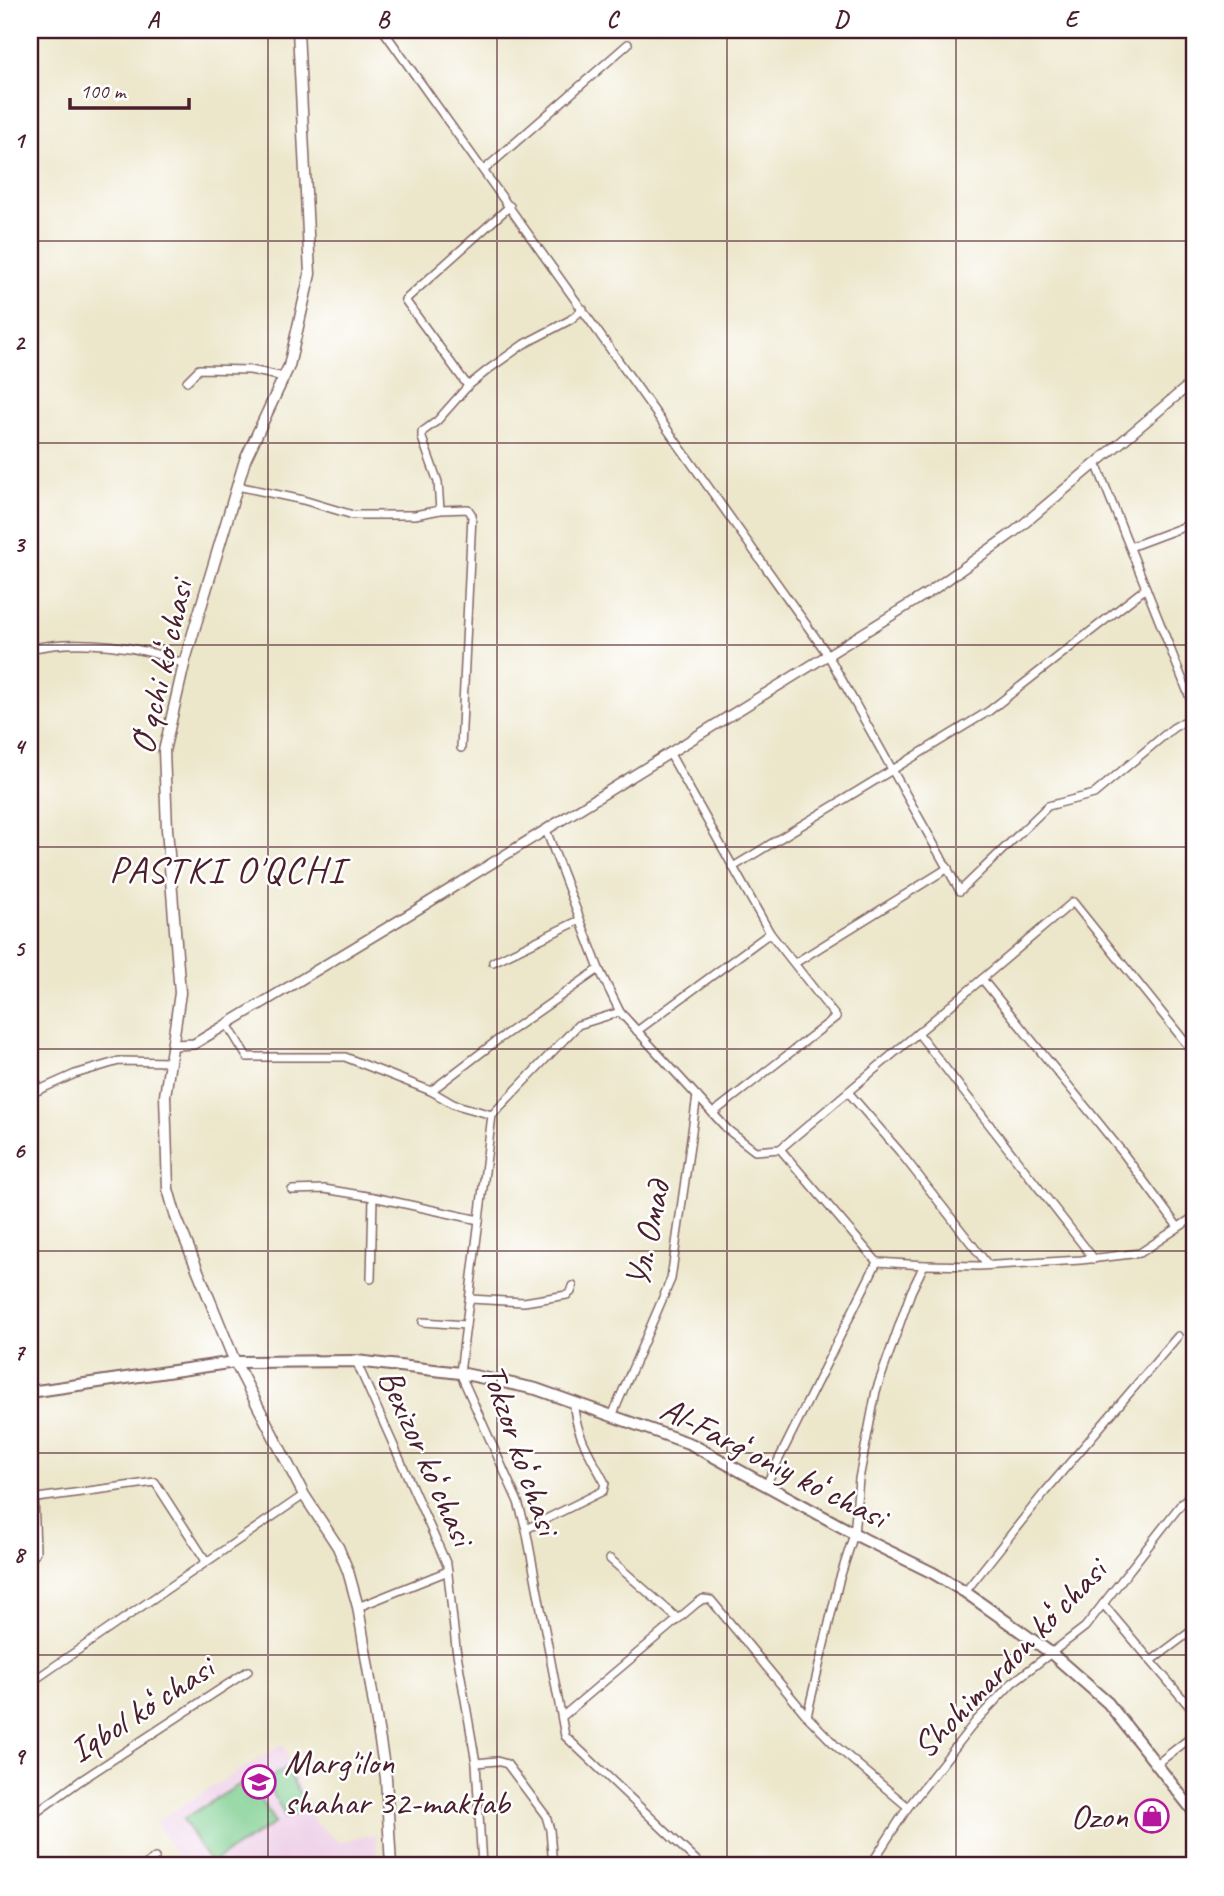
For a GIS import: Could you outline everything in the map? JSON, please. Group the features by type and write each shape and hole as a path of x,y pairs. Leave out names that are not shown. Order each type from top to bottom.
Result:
{"main road":[{"name":"Oʻqchi koʻchasi","path":"298,30 310,274 289,366 245,460 237,486 184,664 164,751 167,829 180,993 165,1096 168,1189 176,1217 235,1362 304,1495 338,1547 348,1571 358,1606 386,1778 391,1866"},
{"name":"Al-Fargʻoniy koʻchasi","path":"30,1392 235,1362 356,1360 460,1373 536,1389 691,1444 854,1534 933,1573 965,1592 1051,1653 1108,1703 1194,1812"}],"street":[{"path":"383,30 828,655 961,891 1048,806 1094,794 1173,728 1194,716"},
{"path":"484,170 628,44"},
{"path":"468,386 405,300 510,206"},
{"path":"440,510 438,482 422,432 437,421 468,386 524,344 570,320 583,309"},
{"path":"187,381 199,369 250,370 284,377"},
{"path":"174,1045 194,1044 670,754 931,591 1014,532 1194,381"},
{"path":"1096,463 1194,708"},
{"path":"237,486 303,500 353,515 415,515 440,510 468,509 472,515 461,748"},
{"path":"1130,547 1194,523"},
{"path":"733,867 989,711 1146,588"},
{"path":"30,649 48,645 103,646 133,649 184,664"},
{"path":"670,754 770,933 836,1017 713,1113"},
{"path":"546,830 599,970 620,1012 728,1130 755,1151 780,1149 1073,902 1194,1054"},
{"path":"795,963 948,868"},
{"path":"493,962 580,920"},
{"path":"637,1031 770,933"},
{"path":"431,1091 499,1039 599,970"},
{"path":"982,979 1123,1153 1178,1227"},
{"path":"227,1024 247,1057 345,1057 431,1091 453,1104 492,1115 578,1026 620,1012"},
{"path":"918,1033 1094,1259"},
{"path":"30,1094 75,1074 119,1061 171,1062"},
{"path":"30,1066 39,1090"},
{"path":"848,1092 900,1152 988,1265"},
{"name":"Ул. Омад","path":"612,1416 671,1279 697,1096"},
{"name":"Tokzor koʻchasi","path":"492,1115 460,1373 518,1502 526,1529 565,1736 702,1866"},
{"path":"780,1149 877,1262 988,1265 1094,1259 1140,1253 1194,1217"},
{"path":"292,1191 324,1189 479,1220"},
{"path":"371,1279 373,1197"},
{"path":"766,1485 877,1262"},
{"path":"807,1716 839,1581 854,1534 859,1479 876,1391 911,1292 924,1265"},
{"path":"470,1299 524,1302 567,1295 573,1286"},
{"path":"423,1322 466,1325"},
{"path":"965,1592 1052,1483 1178,1336"},
{"name":"Bexizor koʻchasi","path":"356,1360 440,1544 448,1572 456,1648 475,1763 482,1866"},
{"path":"526,1529 603,1492 605,1488 579,1431 574,1416 574,1403"},
{"path":"30,1562 36,1551 32,1499 155,1482 206,1561"},
{"name":"Shohimardon koʻchasi","path":"870,1866 908,1807 976,1721 1012,1683 1085,1627 1194,1491"},
{"path":"30,1683 304,1495"},
{"path":"610,1559 677,1618"},
{"path":"358,1606 448,1572"},
{"path":"563,1717 677,1618 703,1599 711,1601 807,1716 837,1747 908,1807"},
{"path":"1103,1604 1194,1712"},
{"path":"1151,1661 1194,1629"},
{"name":"Iqbol koʻchasi","path":"30,1817 248,1671"},
{"path":"1158,1763 1194,1735"},
{"path":"475,1763 497,1761 507,1764 512,1770 546,1816 553,1866"},
{"path":"144,1866 155,1858"}],"shaded area":[{"name":"Marg'ilon shahar 32-maktab","path":"283,1744 314,1821 338,1842 376,1834 377,1866 183,1866 155,1822"}],"green space":[{"path":"286,1768 307,1807 286,1818 266,1780"},
{"path":"249,1779 275,1823 210,1863 183,1819"}],"place":[{"name":"Marg'ilon shahar 32-maktab","path":"259,1782"},
{"name":"Ozon","path":"1152,1816"}],"district":[{"name":"PASTKI O'QCHI","path":"227,869"}]}
